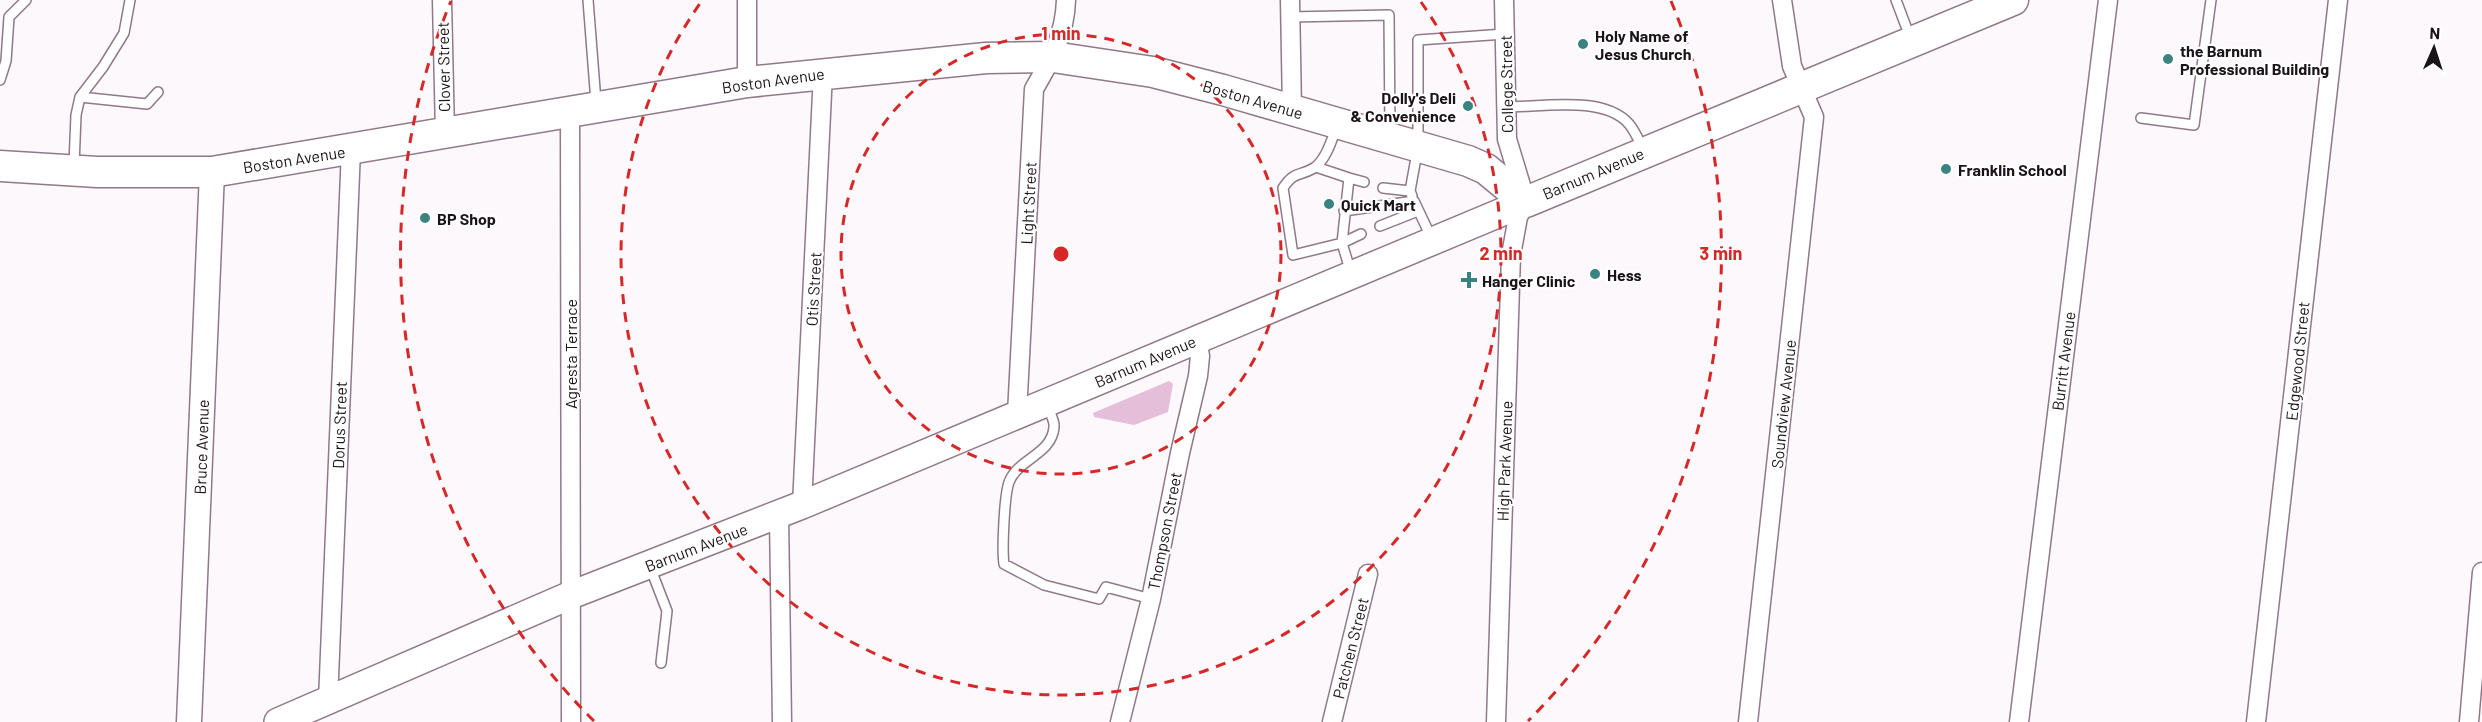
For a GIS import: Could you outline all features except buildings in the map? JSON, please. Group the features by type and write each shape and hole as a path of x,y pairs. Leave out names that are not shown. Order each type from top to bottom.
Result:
{"main road":[{"name":"Barnum Avenue","path":"278,722 571,595 791,510 1644,152 2013,0"},
{"name":"Boston Avenue","path":"0,166 74,171 212,172 747,82 986,58 1053,57 1153,72 1468,161 1486,169 1526,202"}],"street":[{"name":"Clover Street","path":"442,0 445,134"},
{"path":"747,0 747,82"},
{"name":"Light Street","path":"1017,414 1034,89 1053,57 1064,21 1066,0"},
{"name":"College Street","path":"1504,0 1507,139 1526,202"},
{"name":"Soundview Avenue","path":"1748,722 1814,117 1790,58 1782,0"},
{"name":"Burritt Avenue","path":"2019,722 2108,0"},
{"name":"Edgewood Street","path":"2256,722 2338,0"},
{"path":"1290,8 1292,110"},
{"name":"Otis Street","path":"782,722 791,510 823,73"},
{"name":"Agresta Terrace","path":"571,722 571,595 583,110"},
{"name":"Dorus Street","path":"328,701 351,150"},
{"name":"Bruce Avenue","path":"189,722 212,172"},
{"name":"High Park Avenue","path":"1496,722 1511,255 1518,217 1526,202"},
{"name":"Thompson Street","path":"1120,722 1151,599 1179,453 1198,376 1200,356 1197,339"},
{"path":"2469,722 2482,572"},
{"name":"Patchen Street","path":"1332,722 1368,574"}],"lane":[{"path":"0,80 6,61 9,17 26,0"},
{"path":"74,171 76,115 80,97 103,67 124,33 130,0"},
{"path":"583,110 588,0"},
{"path":"1896,0 1912,42"},
{"path":"2141,118 2193,126 2211,0"},
{"path":"1290,8 1389,15 1412,196 1433,241"},
{"path":"1404,143 1418,40 1505,34"},
{"path":"80,97 147,104 158,92"},
{"path":"1506,108 1584,105 1609,110 1628,123 1644,152"},
{"path":"1338,123 1316,167 1291,177 1283,188 1293,255 1342,243 1361,234"},
{"path":"1316,167 1364,182"},
{"path":"1349,178 1342,243 1352,275"},
{"path":"1383,188 1412,196"},
{"path":"1344,211 1412,196"},
{"path":"1380,226 1418,211"},
{"path":"1046,403 1054,427 1047,446 1021,465 1009,481 1002,549 1004,564 1044,585 1099,599 1106,587 1151,599"},
{"path":"649,565 667,611 661,663"}],"shaded area":[{"path":"1169,381 1173,384 1168,412 1134,425 1094,417 1093,413"}],"place":[{"name":"Holy Name of Jesus Church","path":"1583,44"},
{"name":"the Barnum Professional Building","path":"2168,59"},
{"name":"Dolly's Deli & Convenience","path":"1468,106"},
{"name":"Franklin School","path":"1946,169"},
{"name":"Quick Mart","path":"1329,204"},
{"name":"BP Shop","path":"425,218"},
{"name":"Hess","path":"1595,274"},
{"name":"Hanger Clinic","path":"1469,280"}]}
